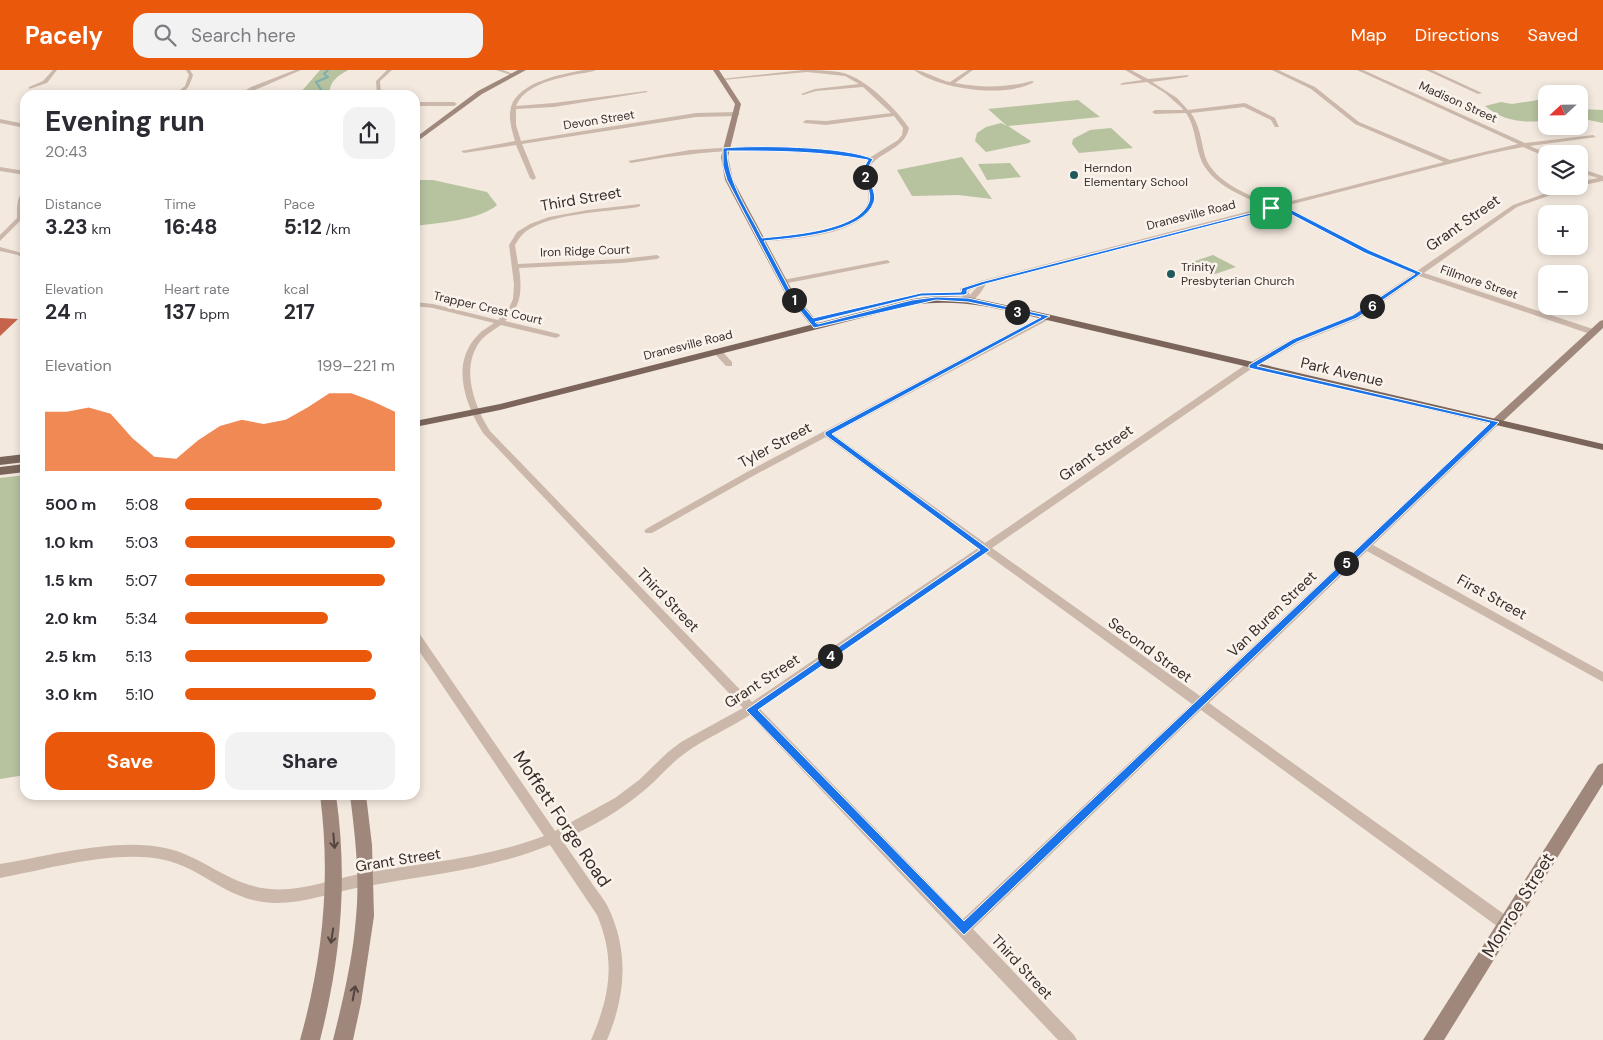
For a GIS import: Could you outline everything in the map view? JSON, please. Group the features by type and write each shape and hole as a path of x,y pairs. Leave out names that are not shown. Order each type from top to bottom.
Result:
{"main road":[{"name":"Dranesville Road","path":"420,423 718,352 921,294 969,297"},
{"name":"Park Avenue","path":"969,297 1252,366 1603,447"},
{"name":"Dranesville Road","path":"420,415 473,410 814,324"},
{"path":"0,461 20,459"},
{"path":"0,471 20,469"}],"street":[{"path":"31,88 45,82 55,70"},
{"path":"181,90 190,82 191,75 188,70"},
{"path":"249,90 299,70"},
{"path":"379,90 378,81 390,70"},
{"path":"420,129 472,89 506,72 524,70"},
{"path":"533,178 518,143 512,108 521,94 541,83 594,70"},
{"path":"716,70 737,99 737,114 725,149 725,166 729,180 782,282 814,324"},
{"path":"916,70 930,78 951,84 1006,88 1032,82"},
{"path":"951,84 971,70"},
{"path":"1127,70 1173,98 1187,112 1195,124 1204,160 1210,170 1222,180 1271,208"},
{"path":"1274,70 1313,88 1356,123 1449,162"},
{"name":"Madison Street","path":"1359,70 1538,151"},
{"path":"1428,70 1480,93"},
{"path":"723,79 779,71 831,72 852,78 864,85 905,124 905,136 871,159 864,172 872,194 872,202 857,219 820,232 761,240"},
{"path":"420,137 455,113 481,90 506,72"},
{"path":"1122,84 1187,76"},
{"path":"803,94 864,85"},
{"path":"512,108 554,105 646,92"},
{"path":"420,104 454,104"},
{"path":"1155,112 1187,112 1245,105 1272,120 1277,126"},
{"name":"Devon Street","path":"464,151 696,115 737,114"},
{"path":"806,122 826,123 896,114"},
{"path":"0,121 20,125"},
{"name":"Dranesville Road","path":"969,297 964,290 983,283 1449,162 1523,144 1593,137"},
{"path":"631,161 690,151 725,149 797,149 834,152 871,159"},
{"path":"0,170 20,172"},
{"path":"1588,173 1603,179"},
{"path":"1588,182 1603,179"},
{"name":"Grant Street","path":"0,871 121,852 142,851 163,853 182,859 219,882 238,890 257,894 302,894 364,880 442,869 504,856 554,838 637,789 678,752 751,710 1252,366 1295,341 1355,316 1515,206 1547,195"},
{"path":"0,239 20,218 20,203"},
{"name":"Third Street","path":"638,205 559,217 530,226 514,240 517,297 514,305 480,338 470,353 467,362 473,410 494,440 1069,1040"},
{"name":"Fillmore Street","path":"1280,206 1367,251 1420,273 1593,332"},
{"path":"0,249 20,254"},
{"name":"Iron Ridge Court","path":"514,266 559,262 630,261 657,256"},
{"path":"782,282 887,262"},
{"path":"969,297 983,283"},
{"name":"Trapper Crest Court","path":"420,305 434,306 556,336"},
{"name":"Tyler Street","path":"649,530 1047,316"},
{"name":"Van Buren Street","path":"964,929 1496,422 1603,323"},
{"path":"718,352 729,364"},
{"name":"Second Street","path":"827,434 1506,924"},
{"name":"First Street","path":"1366,546 1603,677"},
{"name":"Moffett Forge Road","path":"420,643 554,838 602,910 611,928 616,949 618,974 614,1000 599,1040"},
{"name":"Monroe Street","path":"1433,1040 1603,770"},
{"path":"310,1040 328,960 336,887 328,800"},
{"path":"343,1040 359,960 365,916 364,845 359,800"}],"green space":[{"path":"320,70 348,70 337,77 332,83 330,90 303,90"},
{"path":"1078,100 1100,117 1008,126 1031,141 986,152 975,141 977,133 986,127 1001,123 1007,126 988,109"},
{"path":"1538,100 1538,121 1514,120 1499,115 1485,106 1501,102 1512,104"},
{"path":"1588,109 1603,110 1603,123 1588,120"},
{"path":"1111,128 1133,148 1079,153 1072,144 1073,139 1090,130"},
{"path":"962,157 992,199 958,195 912,196 897,170"},
{"path":"1010,163 1021,177 987,180 978,164"},
{"path":"420,180 433,180 487,192 497,205 480,214 447,222 420,225"},
{"path":"1213,255 1236,267 1215,274 1192,262"},
{"path":"20,476 20,776 0,779 0,478"}],"building":[{"path":"0,318 18,319 0,336"}],"waterway":[{"path":"321,90 316,82 328,77 324,74 328,70"}],"place":[{"name":"Herndon Elementary School","path":"1074,175"},
{"name":"Trinity Presbyterian Church","path":"1171,274"}],"route":[{"path":"1271,208 972,286 964,290 964,294 921,294 889,301 811,321 789,293 782,282 729,180 725,166 725,149 797,149 834,152 871,159 864,168 864,177 872,194 872,202 857,219 843,226 820,232 761,240 789,293 794,300 816,326 912,302 936,299 968,300 1015,312 1047,316 827,434 986,550 751,710 929,896 964,929 1496,422 1252,366 1282,347 1355,316 1420,273 1367,251 1280,206 1271,208"}]}
